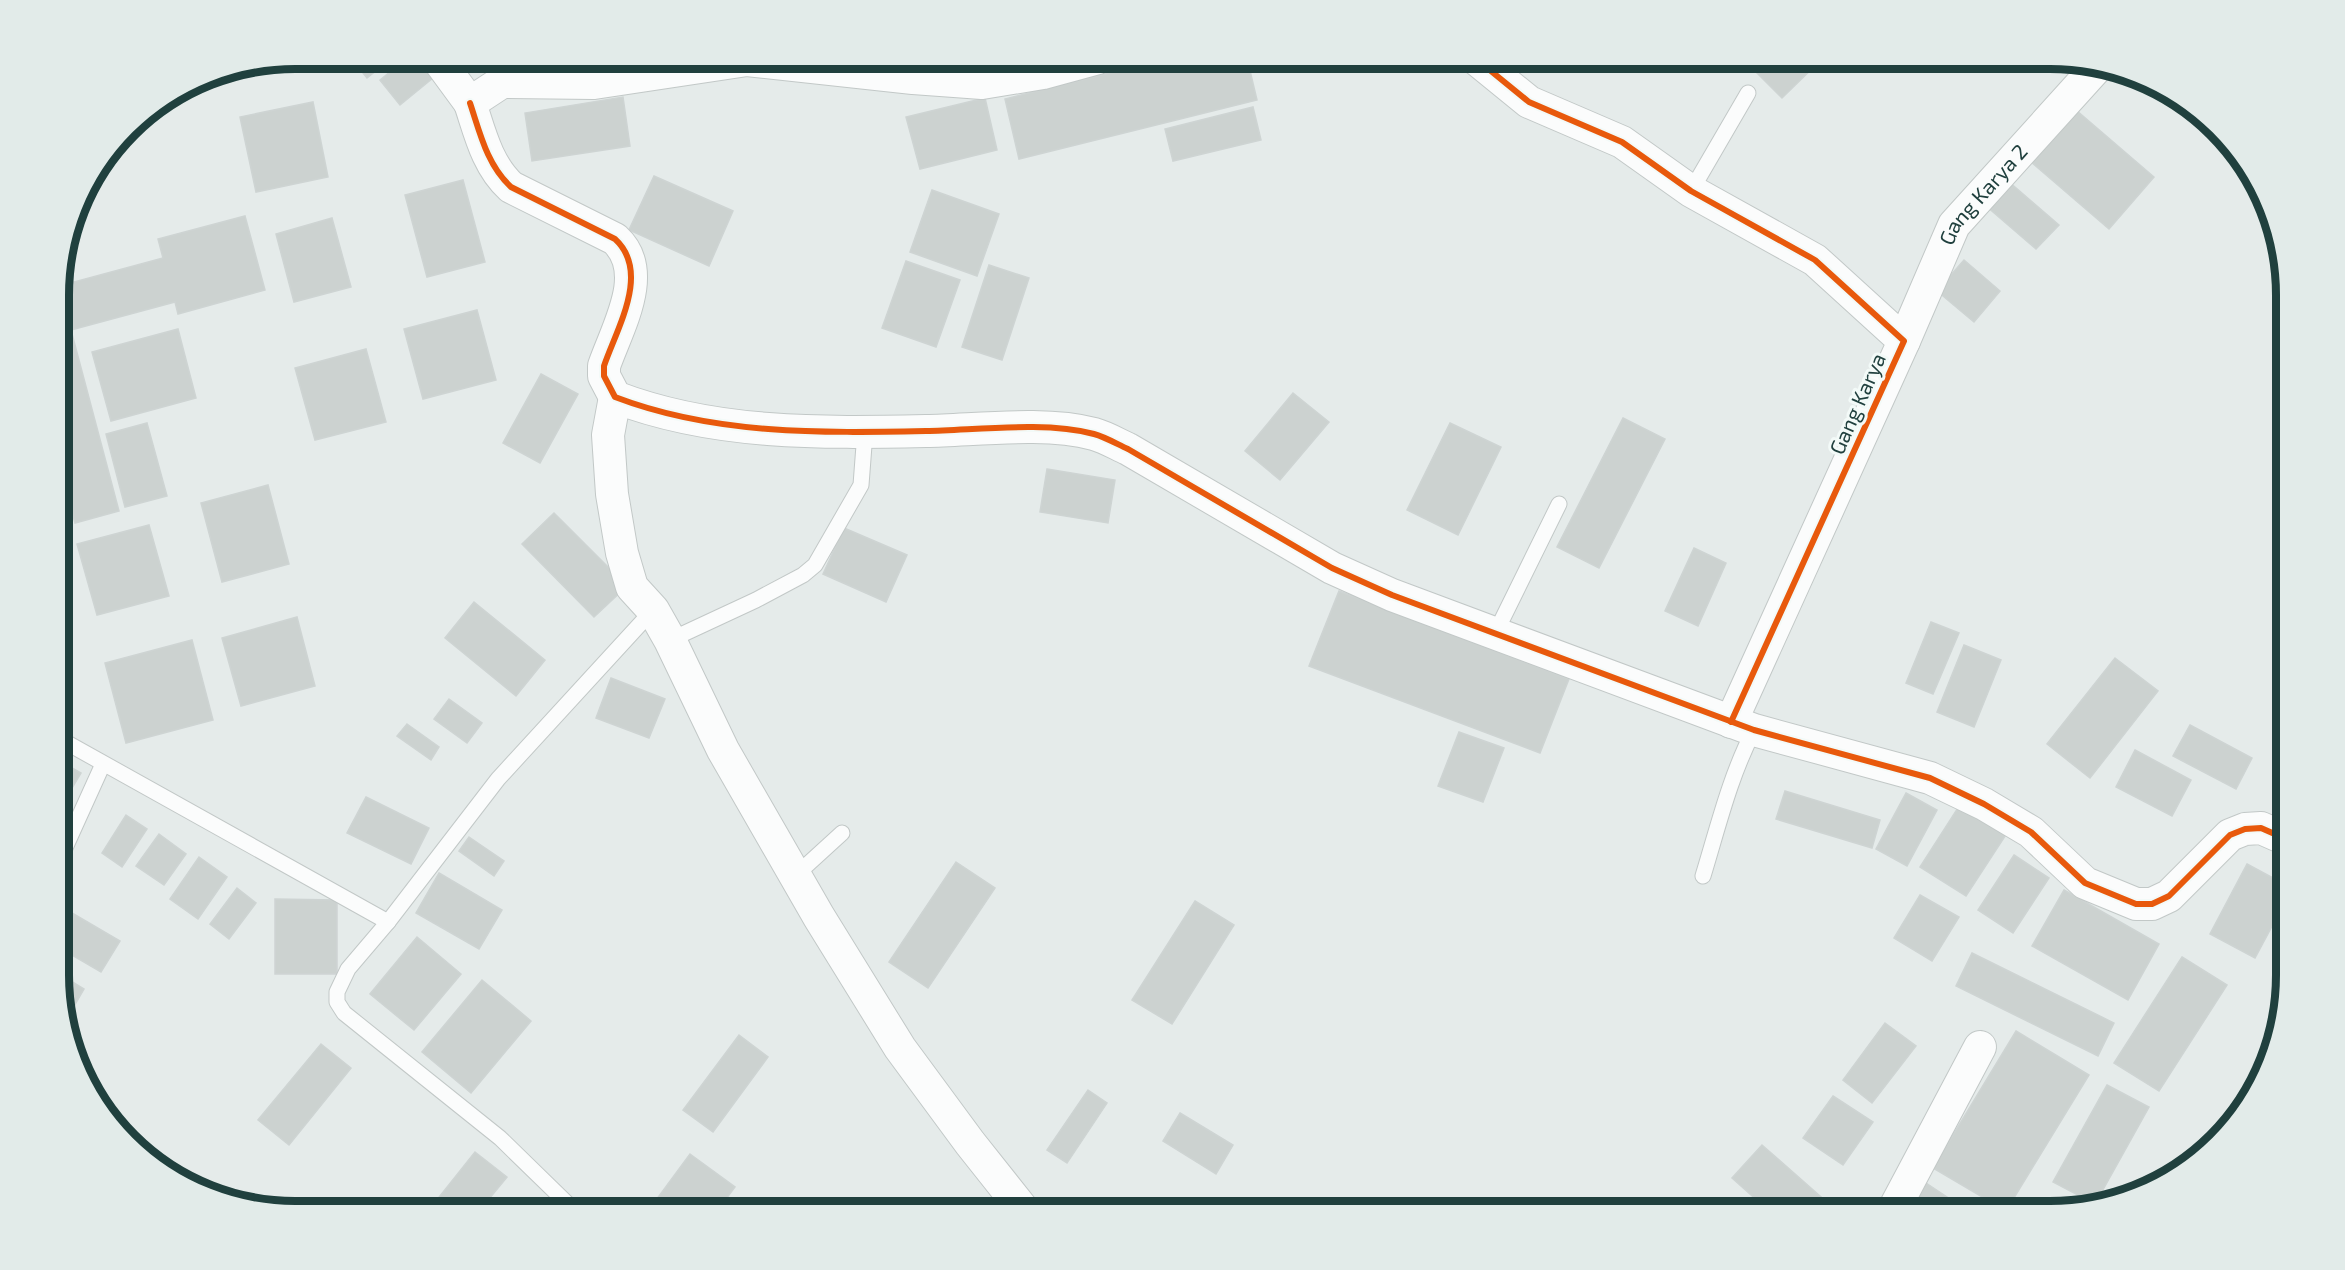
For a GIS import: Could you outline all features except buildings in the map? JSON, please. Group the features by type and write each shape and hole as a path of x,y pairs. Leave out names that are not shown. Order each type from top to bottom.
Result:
{"street":[{"path":"445,69 470,103 493,166 500,177 512,187 615,239 627,252 633,281 604,366 604,376 615,398 608,435 616,523 632,586 653,610 723,750 900,1048 1016,1201"},
{"path":"470,103 502,82 594,83 683,69"},
{"path":"834,69 982,83 1058,69"},
{"name":"Gang Karya","path":"1488,69 1528,102 1622,142 1691,191 1815,260 1904,341 1743,726"},
{"name":"Gang Karya 2","path":"1904,341 1954,225 2092,73"},
{"path":"615,398 680,418 768,430 865,432 1041,428 1095,434 1128,449 1332,568 1392,595 1743,726 1930,778 1983,804 2031,832 2085,883 2136,904 2152,904 2169,896 2230,835 2245,829 2261,828 2276,835"},
{"path":"1898,1201 1980,1047"}],"lane":[{"path":"1691,191 1748,93"},
{"path":"670,640 756,600 803,575 814,565 861,485 865,432"},
{"path":"1495,634 1559,504"},
{"path":"565,1201 500,1138 340,1008 336,998 338,986 348,969 388,922 498,779 653,610"},
{"path":"1703,876 1744,749 1743,726"},
{"path":"69,744 388,922"},
{"path":"69,838 103,764"},
{"path":"796,875 842,833"}],"cycle path":[{"path":"1488,69 1529,102 1622,142 1691,191 1815,260 1904,341 1731,722"},
{"path":"470,103 490,159 511,187 615,239 625,252 630,267 631,284 628,301 604,366 604,376 615,397 691,419 768,429 887,432 1033,427 1075,430 1098,435 1128,449 1332,568 1392,595 1754,730 1930,778 1984,804 2031,832 2085,883 2136,904 2152,904 2169,896 2230,835 2245,829 2261,828 2276,835"}]}
